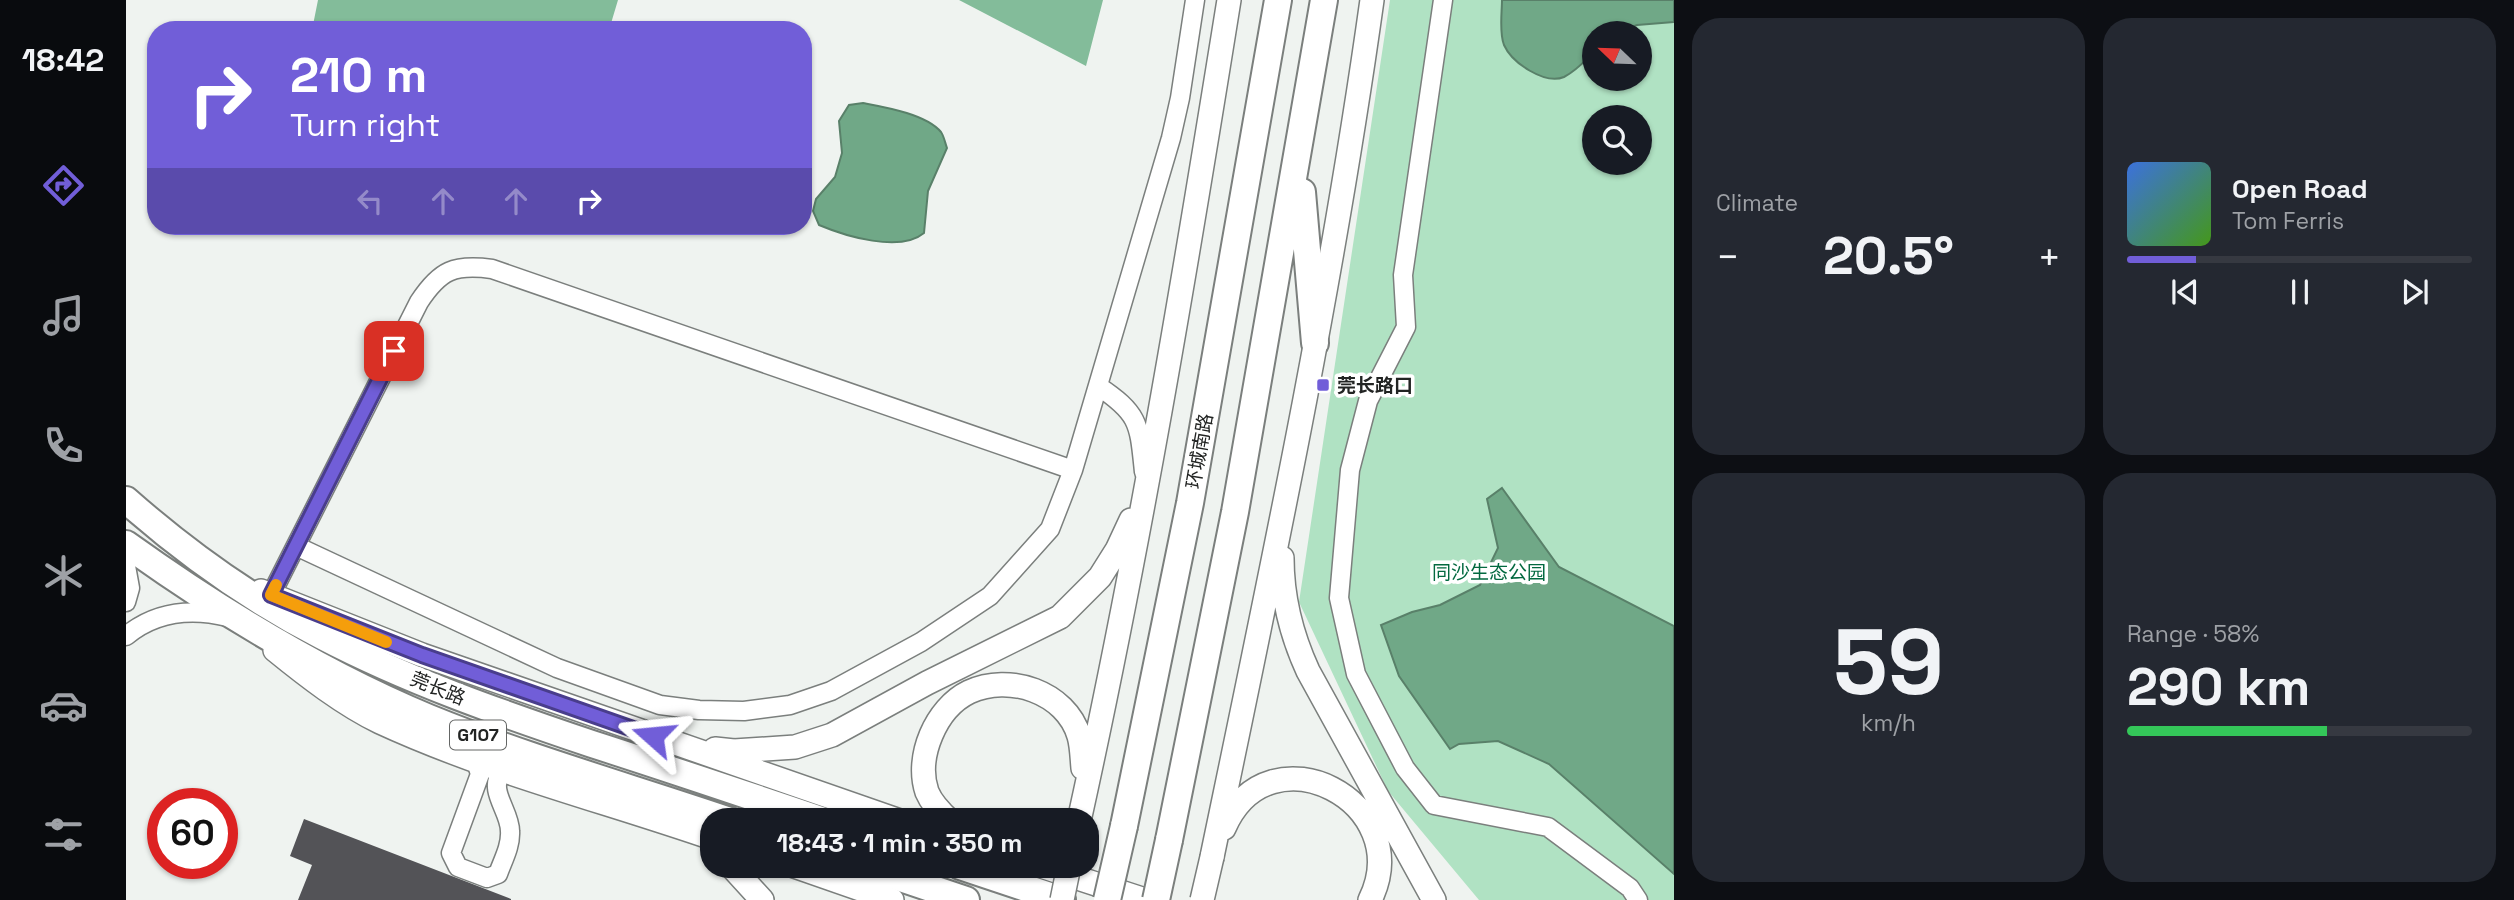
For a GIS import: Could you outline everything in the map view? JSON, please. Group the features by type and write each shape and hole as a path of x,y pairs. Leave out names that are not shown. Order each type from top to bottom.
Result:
{"highway":[{"name":"环城南路","path":"1107,900 1190,503 1278,0"},
{"path":"1156,900 1235,512 1324,0"},
{"path":"1298,154 1315,343"},
{"name":"莞长路","path":"126,500 229,579 320,635 442,691 786,808"},
{"name":"莞长路","path":"126,544 238,620 307,660 429,718 700,811"},
{"path":"901,878 966,900"},
{"path":"996,878 1062,900"}],"main road":[{"path":"1082,808 1146,489 1195,217 1229,0"},
{"path":"1202,900 1282,520 1315,343 1372,0"},
{"path":"677,743 734,751 794,747 832,735 927,683 1060,617 1100,577 1117,550 1146,489"},
{"path":"1282,520 1286,608 1294,641 1434,900"},
{"path":"229,579 422,655 863,808"},
{"path":"238,620 304,674 378,721 468,757 700,834"},
{"path":"937,808 928,793 923,775 925,754 931,735 941,717 959,698 985,685 1003,684 1037,691 1053,701 1073,722 1079,737 1083,769 1081,808"},
{"path":"1212,857 1227,821 1247,795 1278,780 1311,780 1346,797 1369,820 1379,855 1379,873 1370,900"},
{"path":"656,819 700,845"},
{"path":"742,878 762,900"},
{"path":"828,878 892,900"},
{"path":"1062,900 1067,878"},
{"path":"1078,878 1145,900"}],"street":[{"path":"296,547 546,663 618,692 660,705 699,710 744,711 790,705 831,691 921,642 990,596 1050,529 1073,470 1171,138 1195,0"},
{"path":"1443,0 1403,275 1406,327 1368,401 1350,470 1339,598 1356,674 1405,768 1434,805 1548,827 1630,888 1638,900"},
{"path":"271,595 419,302 429,286 444,272 467,266 492,269 1073,470"},
{"path":"1098,386 1124,404 1140,427 1146,489"},
{"path":"126,566 130,587 126,602"},
{"path":"126,636 138,626 164,614 210,613 238,620"},
{"path":"468,757 477,765 480,774 451,853 458,867 487,878 498,874 507,852 511,830 496,779 501,773 513,772"}],"green space":[{"name":"同沙生态公园","path":"1390,0 1674,0 1674,900 1479,900 1388,791 1299,602"}],"shaded area":[{"path":"318,0 618,0 612,21 314,21"},
{"path":"959,0 1103,0 1086,66"},
{"path":"1502,0 1674,0 1674,22 1582,21 1582,64 1564,77 1556,79 1530,71 1514,59 1504,45 1501,28"},
{"path":"863,103 893,109 925,120 941,132 944,138 947,148 928,191 924,233 914,239 887,242 857,238 819,225 813,211 816,199 835,177 842,153 839,121 849,105"},
{"path":"1502,488 1559,567 1674,626 1674,874 1549,764 1498,741 1459,744 1450,749 1399,676 1381,625 1412,612 1440,605 1480,585 1498,548 1487,499"}],"building":[{"path":"304,819 511,900 298,900 312,865 290,856"}],"slow traffic":[{"path":"276,585 271,595 386,642"}],"place":[{"name":"莞长路口","path":"1323,385"}],"route":[{"path":"394,351 271,595 422,655 653,736"}]}
